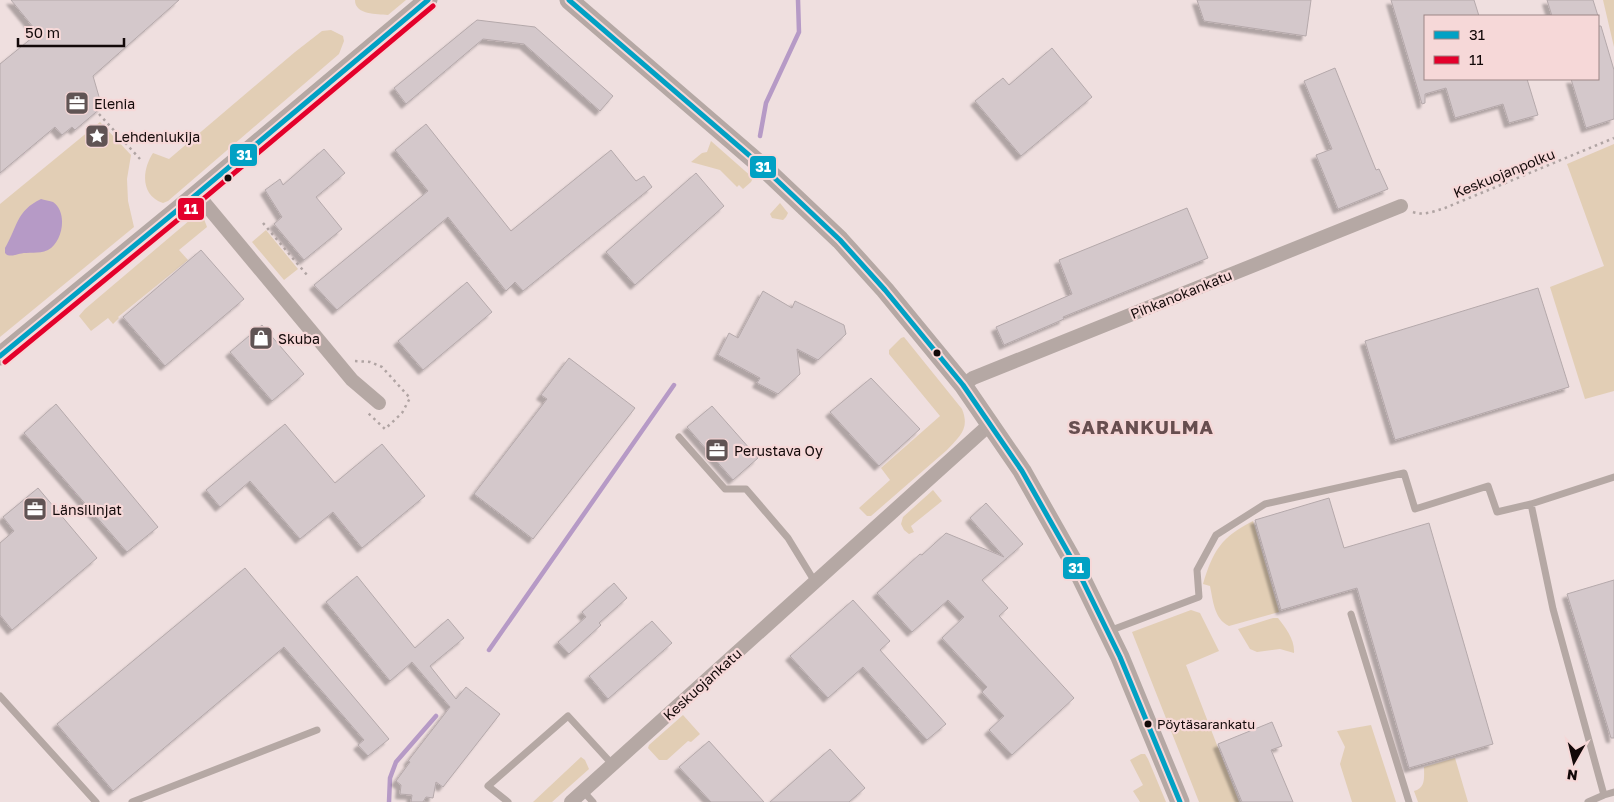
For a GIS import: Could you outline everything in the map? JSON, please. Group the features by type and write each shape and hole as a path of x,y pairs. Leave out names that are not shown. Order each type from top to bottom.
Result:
{"main road":[{"path":"0,356 428,0"},
{"path":"569,0 764,168 835,234 885,290 962,385 1022,471 1074,563 1120,657 1180,802"}],"street":[{"path":"197,194 352,380 379,403"},
{"name":"Pihkanokankatu","path":"962,385 973,378 1401,206"},
{"name":"Keskuojankatu","path":"571,802 989,425"}],"lane":[{"path":"679,437 725,488 746,489 788,538 815,582"},
{"path":"1108,632 1199,597 1197,570 1216,535 1265,504 1404,473 1415,509 1488,486 1497,512 1532,504 1614,477"},
{"path":"1532,504 1553,609 1604,795"},
{"path":"1351,614 1409,802"},
{"path":"0,696 96,802"},
{"path":"508,802 488,786 568,716 613,764"},
{"path":"132,802 317,730"},
{"path":"583,791 593,802"},
{"path":"1588,802 1614,792"}],"path":[{"path":"99,114 140,159"},
{"name":"Keskuojanpolku","path":"1401,206 1416,214 1428,213 1488,191 1614,138"},
{"path":"264,223 307,275"}],"shaded area":[{"path":"355,0 406,0 388,15 367,13 359,9"},
{"path":"1603,0 1614,0 1614,47"},
{"path":"331,30 343,36 344,41 339,54 168,201 163,203 150,194 145,181 145,174 153,153 169,159 295,52 322,31"},
{"path":"100,122 131,155 127,179 128,201 134,227 0,337 0,204"},
{"path":"711,141 753,178 743,189 739,185 737,187 720,170 691,162 702,153 707,152"},
{"path":"1614,144 1614,391 1585,399 1550,287 1604,266 1567,164"},
{"path":"41,199 53,202 61,213 62,227 57,241 45,251 12,256 7,255 5,248 18,220 27,209"},
{"path":"780,203 788,213 783,220 772,218 770,214"},
{"path":"197,217 204,219 207,227 179,250 188,260 118,317 113,324 108,318 91,331 79,316 85,309 190,220"},
{"path":"266,230 298,269 284,280 252,242"},
{"path":"904,337 962,409 965,422 964,427 960,436 947,450 871,516 867,516 859,508 890,480 881,468 940,416 889,354 889,350"},
{"path":"933,490 942,501 911,526 914,532 909,534 901,524 903,517"},
{"path":"1253,521 1279,612 1229,626 1217,614 1210,586 1203,584 1211,562 1220,546 1233,533"},
{"path":"1191,610 1200,613 1219,651 1186,665 1239,802 1199,802 1132,632"},
{"path":"1278,618 1287,630 1293,643 1294,653 1280,649 1257,652 1250,649 1238,629"},
{"path":"683,715 700,734 691,742 688,741 667,760 659,760 648,748 649,745"},
{"path":"1371,725 1396,802 1352,802 1340,764 1345,747 1337,731"},
{"path":"1145,754 1148,759 1166,802 1140,802 1133,791 1143,785 1130,760"},
{"path":"581,757 585,760 589,769 552,802 533,802"},
{"path":"1455,758 1468,802 1418,802 1414,791 1418,790 1422,785 1424,767"}],"building":[{"path":"11,0 179,0 93,76 102,107 75,130 72,127 62,135 55,127 0,173 0,64 38,33"},
{"path":"1197,0 1311,0 1306,36 1204,21"},
{"path":"1391,0 1474,0 1479,15 1424,15 1424,80 1527,80 1538,115 1509,123 1503,104 1455,118 1446,88 1425,94 1425,103 1422,104"},
{"path":"1547,0 1593,0 1598,15 1552,15"},
{"path":"477,20 535,27 613,96 600,111 524,44 483,39 406,104 394,88"},
{"path":"1599,26 1601,26 1614,70 1614,119 1586,128 1571,80 1599,80"},
{"path":"1052,48 1092,97 1021,156 975,101 1003,78 1009,85"},
{"path":"1335,68 1376,170 1379,169 1388,189 1338,209 1316,155 1332,149 1304,81"},
{"path":"426,124 511,231 611,150 636,181 644,176 652,187 523,291 515,282 506,291 448,217 337,310 314,285 428,191 395,150"},
{"path":"324,149 345,173 316,197 342,229 304,260 274,224 282,217 265,190 280,179 283,185"},
{"path":"696,173 724,206 635,285 606,252"},
{"path":"1187,208 1208,258 1063,317 1064,319 1004,345 996,327 1072,294 1059,260"},
{"path":"201,250 244,299 165,366 123,317"},
{"path":"467,282 492,312 423,370 398,341"},
{"path":"1538,288 1569,387 1395,440 1365,341"},
{"path":"763,291 792,308 795,301 844,325 846,334 818,360 797,349 800,374 778,394 757,383 760,378 718,355 729,333 738,338"},
{"path":"262,325 304,374 272,401 230,352"},
{"path":"569,358 635,408 533,539 474,494 547,399 541,395"},
{"path":"871,378 920,429 879,466 830,412"},
{"path":"56,404 158,527 127,552 24,433"},
{"path":"712,406 758,458 733,480 687,427"},
{"path":"285,424 335,483 382,444 425,496 362,548 333,512 300,539 250,481 220,507 206,490"},
{"path":"38,488 97,558 12,630 0,615 0,543 14,531 3,517"},
{"path":"1329,498 1344,548 1429,523 1493,744 1409,768 1357,588 1281,610 1255,520"},
{"path":"986,503 1023,544 982,580 1008,608 999,616 1074,698 1012,755 989,730 1004,716 982,692 987,687 942,638 964,617 948,600 912,632 877,593 946,533 1004,557 970,518"},
{"path":"245,568 389,739 368,756 358,745 364,740 284,647 113,791 57,724"},
{"path":"357,576 415,648 448,619 464,638 430,666 456,699 466,687 500,714 443,787 436,782 433,798 426,797 423,802 411,802 412,795 400,794 401,785 396,781 410,762 408,761 450,707 412,662 390,681 326,602"},
{"path":"1614,580 1614,738 1611,738 1567,594"},
{"path":"614,583 627,598 569,654 558,642 586,617 582,612"},
{"path":"853,600 890,641 880,650 946,724 927,740 863,667 828,698 790,656"},
{"path":"652,621 672,643 608,699 589,676"},
{"path":"1272,722 1282,746 1271,750 1293,802 1242,802 1218,744"},
{"path":"709,741 764,802 711,802 679,767"},
{"path":"830,749 865,788 849,802 770,802"}],"waterway":[{"path":"760,136 766,103 799,32 798,0"},
{"path":"489,650 674,385"},
{"path":"389,802 390,778 396,762 436,716"}],"transit line":[{"name":"31","path":"0,356 428,0"},
{"name":"31","path":"569,0 764,168 840,240 885,290 963,385 1022,471 1074,563 1120,657 1180,802"},
{"name":"11","path":"5,362 433,6"}],"place":[{"name":"Elenia","path":"77,103"},
{"name":"Lehdenlukija","path":"97,136"},
{"name":"Skuba","path":"261,338"},
{"name":"Perustava Oy","path":"717,450"},
{"name":"Länsilinjat","path":"35,509"},
{"name":"Pöytäsarankatu","path":"1148,724"}],"district":[{"name":"SARANKULMA","path":"1141,426"}]}
